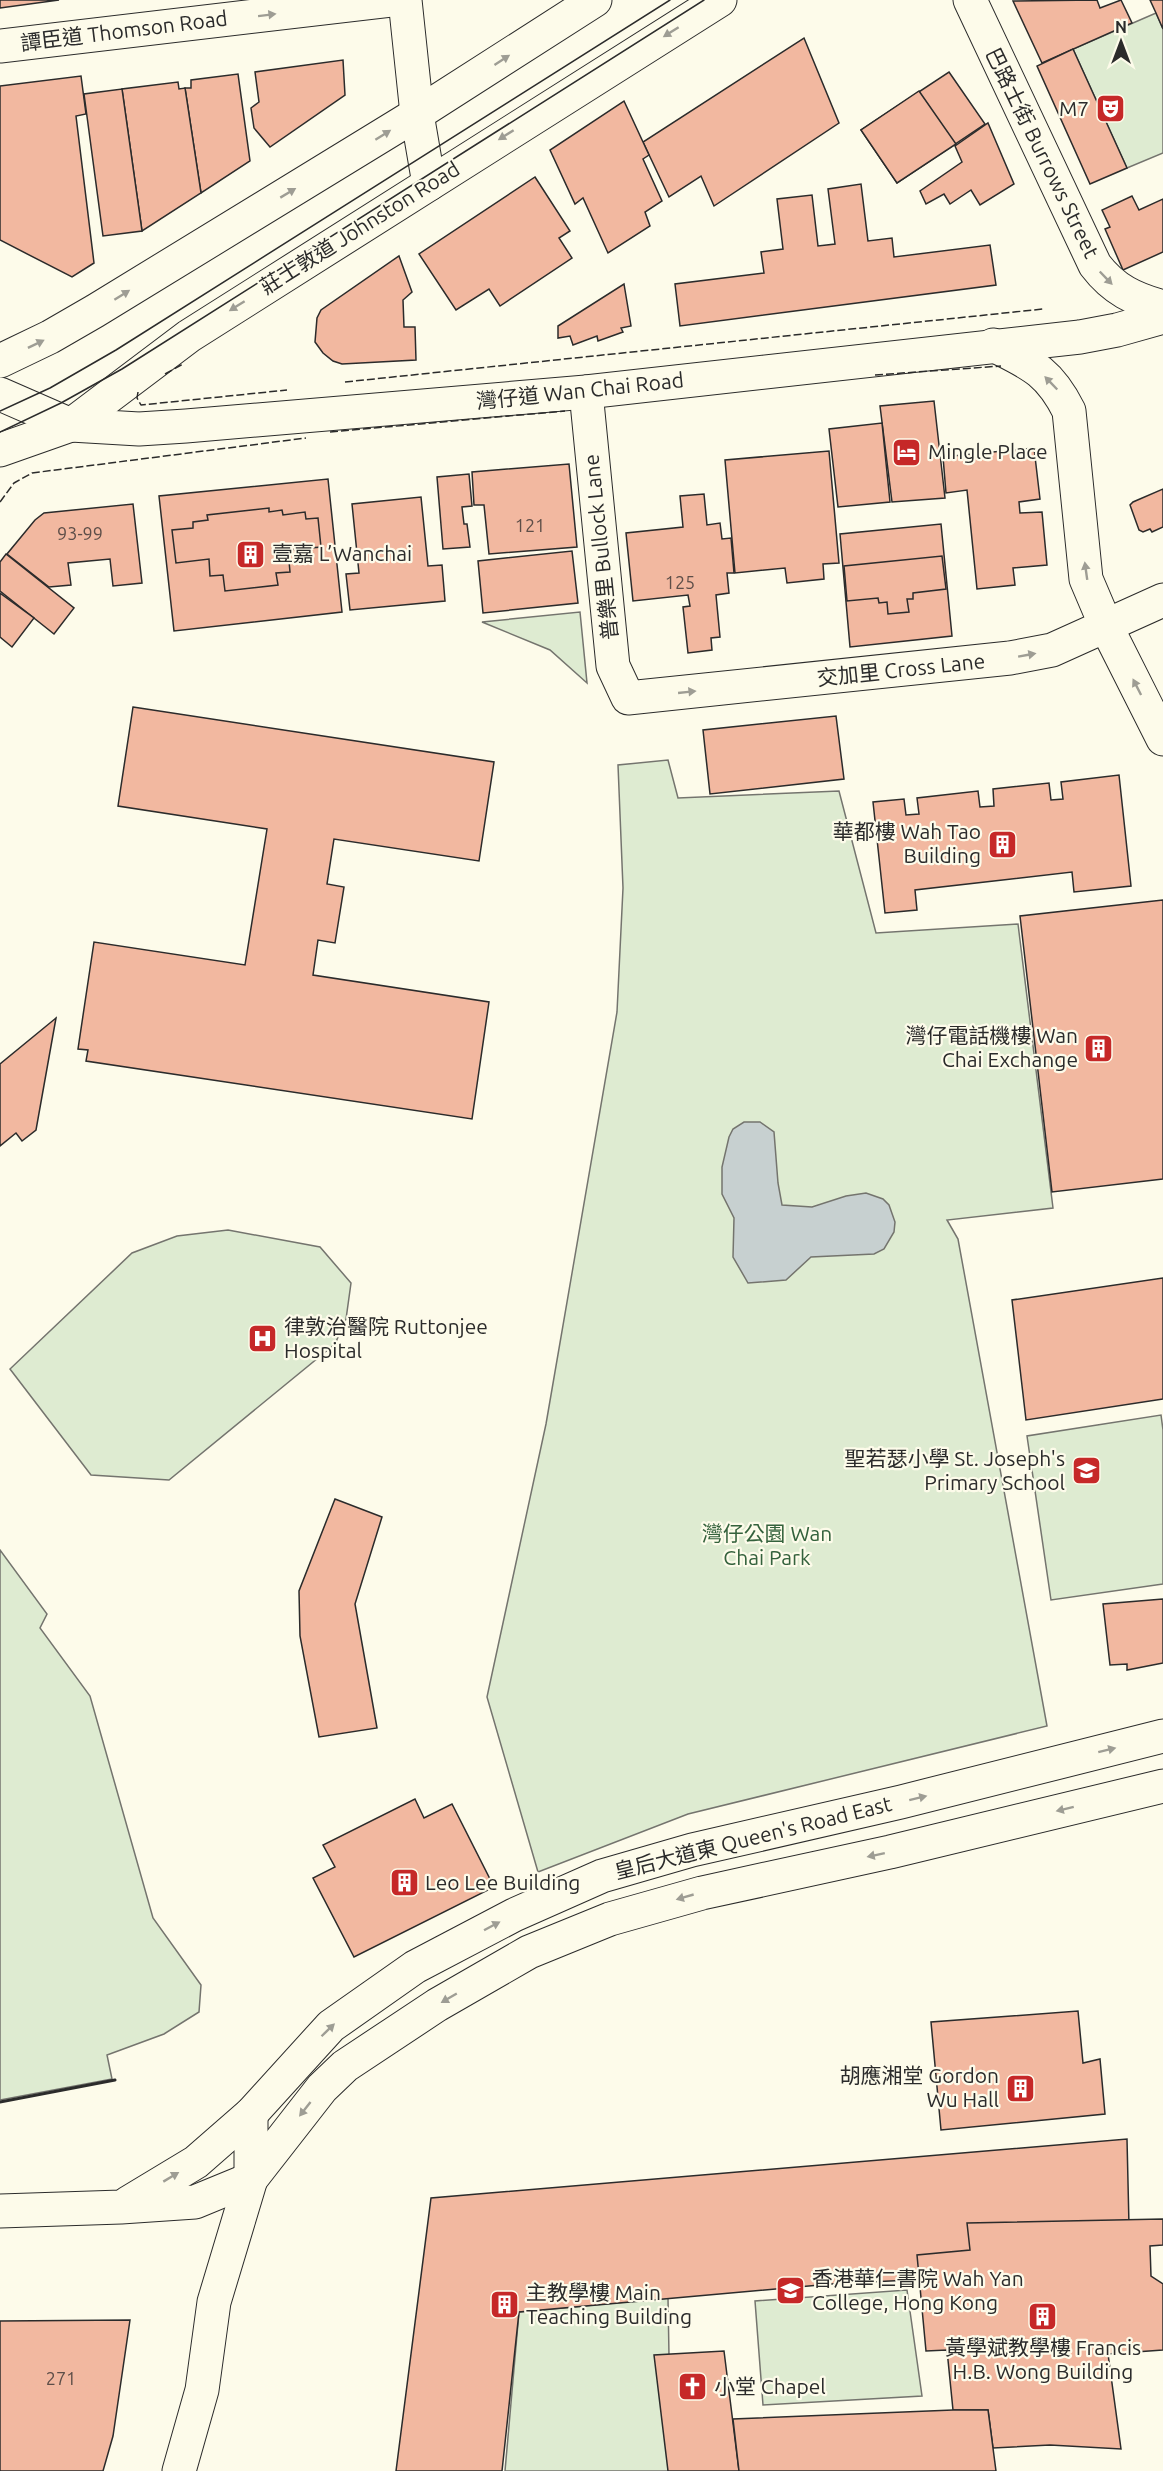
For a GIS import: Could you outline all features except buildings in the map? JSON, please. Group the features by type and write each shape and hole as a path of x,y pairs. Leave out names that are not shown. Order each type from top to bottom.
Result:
{"street":[{"name":"譚臣道 Thomson Road","path":"0,46 391,0"},
{"path":"405,0 417,114 429,184"},
{"path":"0,361 50,337 96,311 417,114 595,0"},
{"name":"莊士敦道 Johnston Road","path":"1,451 71,425 189,336 720,0"},
{"name":"巴路士街 Burrows Street","path":"970,0 1095,265 1108,281 1126,294 1163,308"},
{"name":"灣仔道 Wan Chai Road","path":"0,394 71,425 139,429 586,392 1080,337 1118,330 1163,317"},
{"path":"993,345 1035,367 1058,389 1069,411 1086,579 1106,626 1163,739"},
{"name":"普樂里 Bullock Lane","path":"586,392 613,666 628,698"},
{"name":"交加里 Cross Lane","path":"628,698 1010,658 1052,650 1163,600"},
{"name":"皇后大道東 Queen's Road East","path":"121,2208 196,2163 251,2114 331,2026 415,1966 513,1915 602,1876 692,1850 901,1802 1163,1736"},
{"name":"皇后大道東 Queen's Road East","path":"0,2211 121,2208 195,2202 251,2179 322,2088 345,2066 437,2005 529,1952 610,1919 702,1893 890,1852 1163,1786"},
{"path":"179,2471 202,2390 214,2302 251,2179 251,2114"}],"green space":[{"name":"M7","path":"1156,13 1163,29 1163,153 1127,168 1073,49"},
{"path":"580,612 587,683 550,650 482,622"},
{"name":"灣仔公園 Wan Chai Park","path":"668,760 678,798 839,791 876,933 1018,924 1053,1208 947,1220 958,1239 1047,1726 688,1814 538,1872 487,1697 546,1424 617,1012 623,888 618,765"},
{"path":"228,1230 320,1247 351,1283 346,1319 335,1344 169,1480 91,1475 10,1369 132,1253 177,1236"},
{"path":"1161,1415 1163,1430 1163,1584 1051,1600 1027,1436"},
{"path":"0,1550 47,1614 40,1628 90,1696 153,1918 201,1985 199,2012 164,2034 107,2055 112,2079 0,2100"},
{"path":"907,2290 922,2396 763,2405 755,2301"},
{"path":"668,2298 671,2471 505,2471 519,2312"}],"shaded area":[{"path":"744,1122 760,1122 774,1132 782,1205 812,1207 846,1196 866,1193 883,1199 889,1205 895,1222 894,1232 884,1249 874,1254 811,1257 786,1280 748,1283 733,1257 734,1218 722,1194 722,1167 729,1137 733,1129"}],"tram line":[{"path":"0,411 50,388 116,350 670,0"},
{"path":"0,432 61,403 122,369 704,0"}],"fence":[{"path":"345,382 1043,309"},
{"path":"165,374 183,364"},
{"path":"875,375 1001,366"},
{"path":"138,392 137,398 141,405 287,390"},
{"path":"330,432 565,411"},
{"path":"0,502 14,483 32,473 306,438"}],"wall":[{"path":"0,2102 115,2080"}],"place":[{"name":"M7","path":"1110,109"},
{"name":"Mingle Place","path":"907,452"},
{"name":"壹嘉 L’Wanchai","path":"251,554"},
{"name":"華都樓 Wah Tao Building","path":"1002,844"},
{"name":"灣仔電話機樓 Wan Chai Exchange","path":"1099,1048"},
{"name":"律敦治醫院 Ruttonjee Hospital","path":"263,1339"},
{"name":"聖若瑟小學 St. Joseph's Primary School","path":"1086,1471"},
{"name":"Leo Lee Building","path":"404,1883"},
{"name":"胡應湘堂 Gordon Wu Hall","path":"1020,2088"},
{"name":"香港華仁書院 Wah Yan College, Hong Kong","path":"791,2291"},
{"name":"主教學樓 Main Teaching Building","path":"505,2305"},
{"name":"黃學斌教學樓 Francis H.B. Wong Building","path":"1043,2317"},
{"name":"小堂 Chapel","path":"693,2387"}]}
